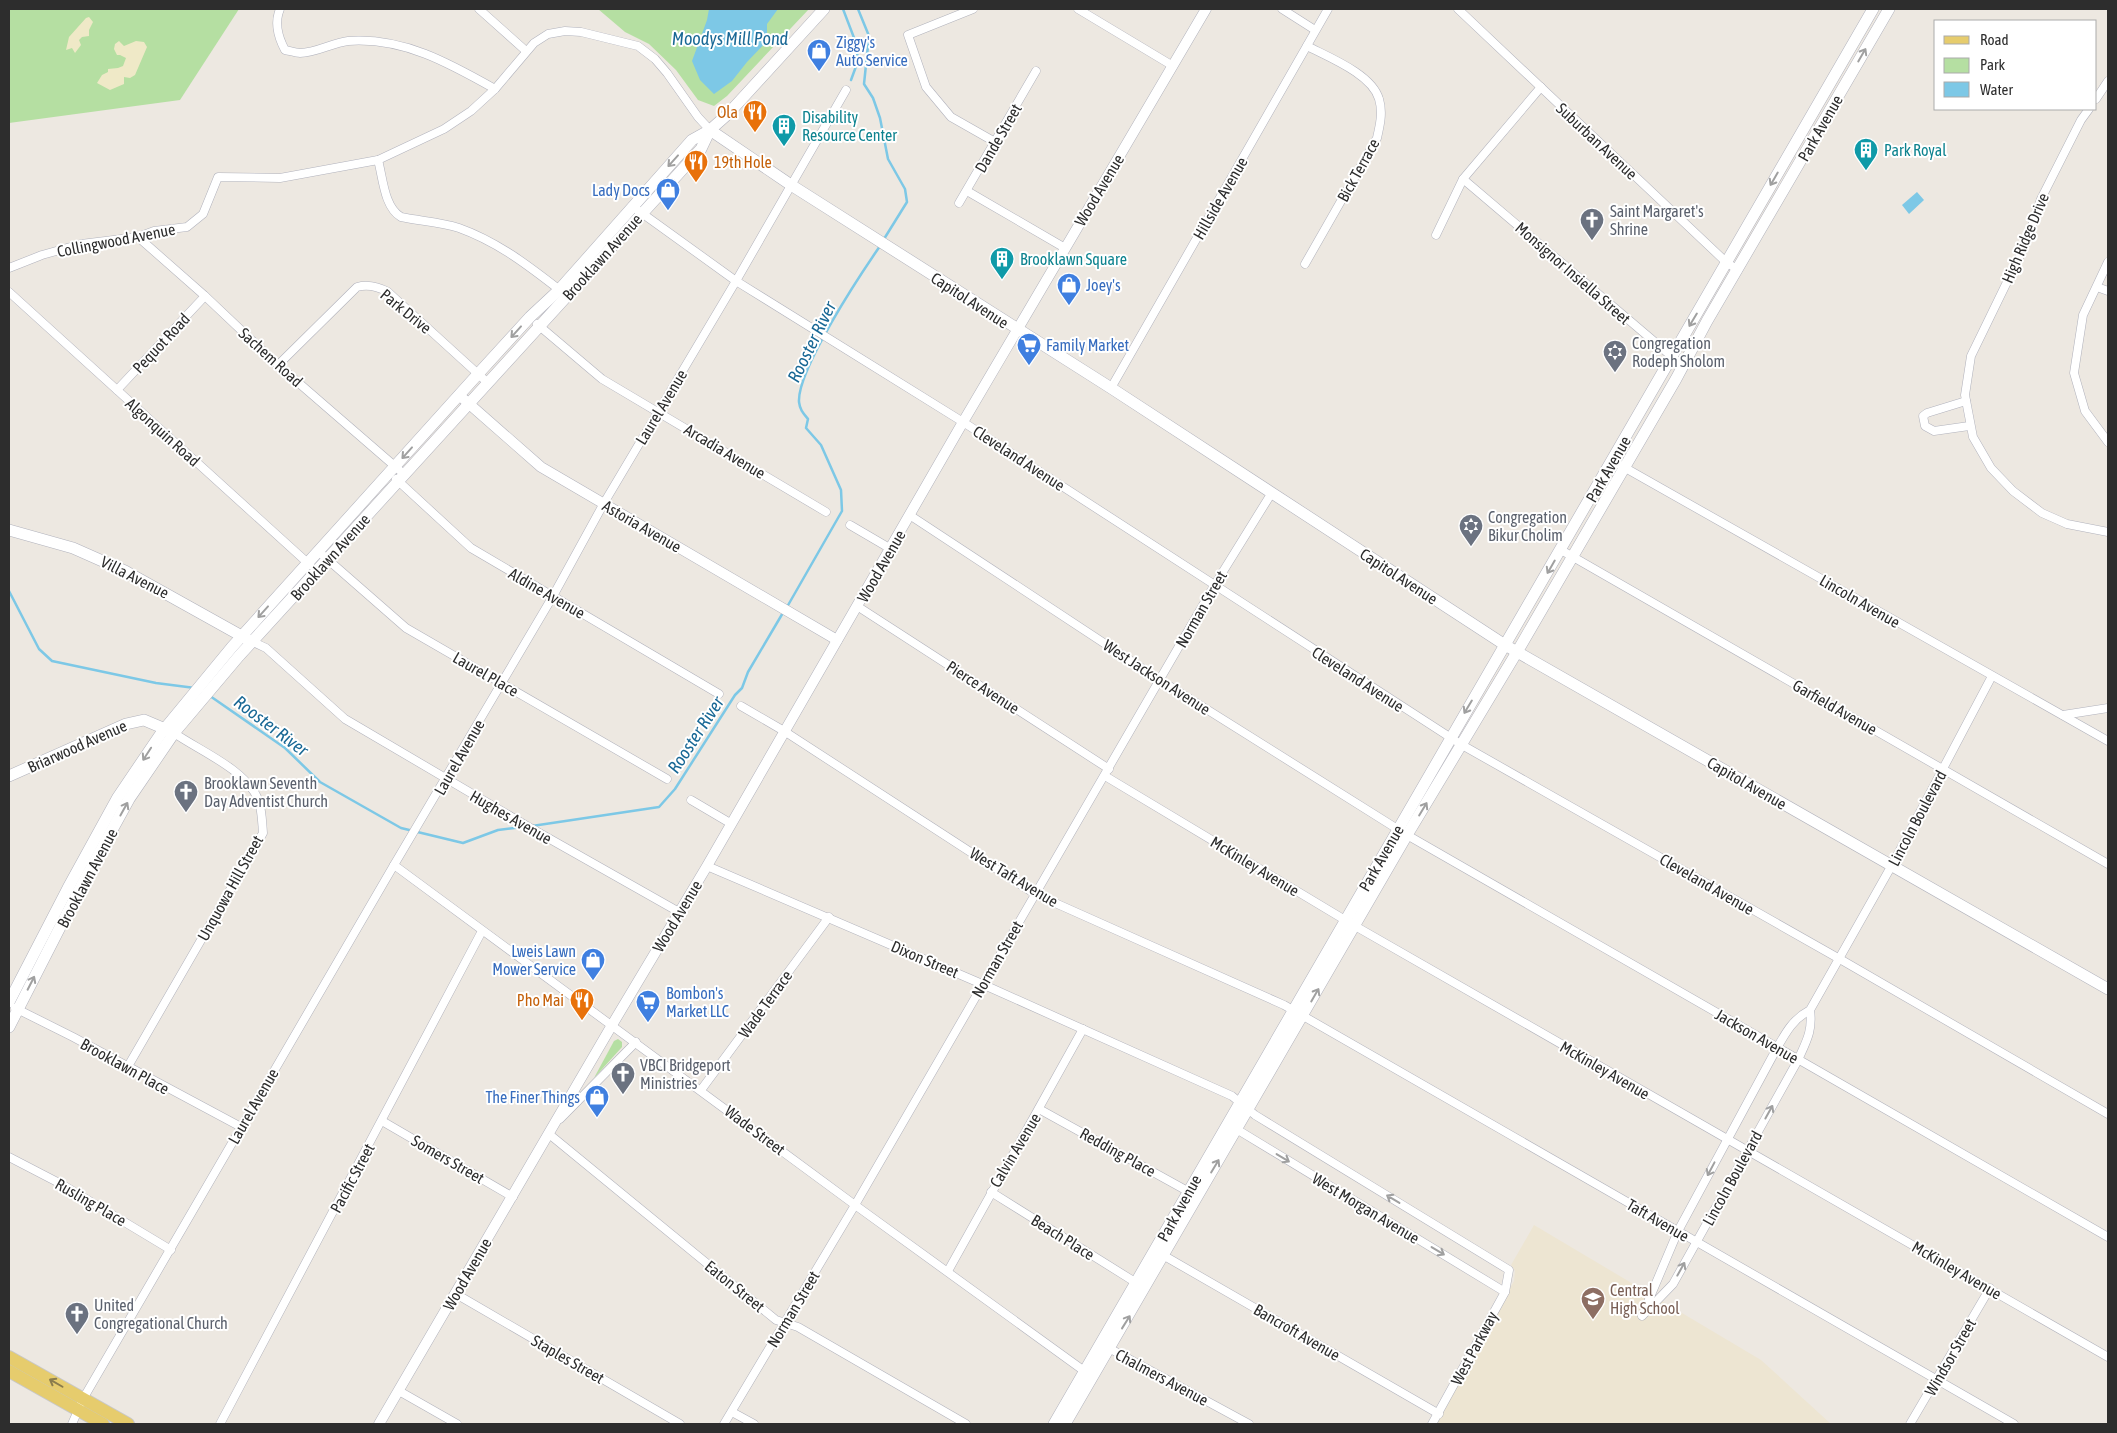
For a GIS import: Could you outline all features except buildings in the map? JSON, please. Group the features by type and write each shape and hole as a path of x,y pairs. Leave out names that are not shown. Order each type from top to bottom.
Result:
{"main road":[{"name":"Brooklawn Avenue","path":"208,684 253,642 540,326 563,293 632,206 692,140 710,130 728,114 824,9"},
{"name":"Park Avenue","path":"1403,832 1462,745 1572,557 1670,357 1710,292 1873,9"},
{"name":"Park Avenue","path":"1054,1424 1105,1346 1193,1194 1237,1130 1244,1106 1403,832 1450,738 1561,550 1683,366 1889,9"},
{"path":"1839,68 1851,75"},
{"path":"1820,100 1831,108"},
{"name":"Brooklawn Avenue","path":"9,1027 12,1006 68,888 118,797 208,684 242,636 530,318 563,293 642,214 701,149 710,130"},
{"name":"Capitol Avenue","path":"710,130 791,185 1111,388 1505,645 2108,989"},
{"path":"1710,292 1721,298"},
{"name":"Villa Avenue","path":"9,530 73,548 125,571 253,642"},
{"name":"Briarwood Avenue","path":"9,776 126,724 144,720 170,730"},
{"name":"Park Avenue","path":"1193,1194 1226,1124 1244,1106"},
{"name":"Park Avenue","path":"1105,1346 1136,1282 1159,1253"},
{"path":"9,1357 80,1404 103,1424"},
{"path":"9,1371 128,1424"},
{"name":"Park Avenue","path":"1065,1424 1088,1374"}],"street":[{"path":"479,9 526,51"},
{"path":"973,9 908,35 926,87 951,117 995,142"},
{"path":"1078,9 1172,66"},
{"name":"Wood Avenue","path":"380,1424 612,1025 707,866 730,823 891,549 963,422 1206,9"},
{"path":"1282,9 1315,30"},
{"name":"Hillside Avenue","path":"1111,388 1328,9"},
{"name":"Suburban Avenue","path":"1458,9 1726,262 1738,270"},
{"path":"279,11 277,37 285,50 301,53 347,41 385,42 420,51 447,62 495,88"},
{"name":"Collingwood Avenue","path":"9,268 42,255 81,244 138,237 154,231 187,227 204,214 218,177 280,178 378,160 444,130 471,111 495,88 526,51 548,34 565,30 638,46 668,73 698,117 710,130"},
{"name":"Bick Terrace","path":"1305,264 1377,138 1382,119 1379,98 1367,81 1347,66 1307,46"},
{"name":"Dande Street","path":"959,204 1036,71"},
{"path":"2097,98 2108,84"},
{"path":"1436,234 1463,179 1540,87"},
{"name":"Laurel Avenue","path":"72,1424 80,1404 394,865 447,779 501,682 554,596 604,503 736,281 846,90"},
{"name":"High Ridge Drive","path":"2087,110 2080,120 2041,199 2027,241 1971,356 1966,400 1969,426 1973,437 1991,468 2013,491 2042,513 2067,524 2108,532"},
{"path":"378,160 390,205 395,213 401,217 457,228 483,238 522,261 563,293"},
{"name":"Monsignor Insiella Street","path":"1463,179 1670,357 1683,366"},
{"path":"967,192 1065,248"},
{"name":"Cleveland Avenue","path":"632,206 736,281 963,422 1450,738 2108,1114"},
{"name":"Sachem Road","path":"138,237 205,296 402,478"},
{"path":"2108,262 2083,315 2074,373 2085,411 2108,442"},
{"name":"Park Drive","path":"278,365 357,287 365,285 374,286 388,292 488,383"},
{"path":"2096,288 2108,291"},
{"name":"Algonquin Road","path":"9,292 317,572"},
{"name":"Pequot Road","path":"117,390 205,296"},
{"name":"Arcadia Avenue","path":"530,318 602,379 826,512"},
{"name":"Astoria Avenue","path":"459,396 541,467 837,640"},
{"path":"1966,400 1926,413 1923,416 1925,426 1934,431 1969,426"},
{"name":"Lincoln Avenue","path":"1618,464 2108,741"},
{"name":"Aldine Avenue","path":"402,478 472,548 719,694"},
{"name":"Norman Street","path":"724,1424 855,1205 1214,586 1271,494"},
{"name":"West Jackson Avenue","path":"910,516 1160,680 1403,832"},
{"path":"850,525 891,549"},
{"name":"Garfield Avenue","path":"1561,550 2108,864"},
{"name":"Laurel Place","path":"318,552 406,628 667,779"},
{"name":"Pierce Avenue","path":"857,606 1107,773"},
{"name":"Hughes Avenue","path":"253,642 266,648 345,719 515,820 679,912"},
{"name":"Lincoln Boulevard","path":"1810,1010 1812,1023 1798,1060 1672,1284 1642,1316 1678,1231 1777,1048 1790,1025 1799,1016 1810,1010 1892,865 1992,676"},
{"name":"West Taft Avenue","path":"741,706 784,731 1036,894 1298,1013"},
{"path":"2063,715 2108,708"},
{"name":"Unquowa Hill Street","path":"127,1068 263,833 262,814 258,799 250,785 240,775 170,730"},
{"name":"McKinley Avenue","path":"1107,773 1350,923 2108,1357"},
{"path":"691,800 730,823"},
{"name":"Jackson Avenue","path":"1403,832 2108,1237"},
{"name":"Wade Street","path":"394,865 855,1205 1088,1374"},
{"name":"Dixon Street","path":"707,866 1084,1028 1232,1096 1244,1106"},
{"name":"Wade Terrace","path":"701,1090 829,917"},
{"name":"Pacific Street","path":"220,1424 482,931"},
{"name":"Brooklawn Place","path":"12,1006 241,1127"},
{"name":"Taft Avenue","path":"1298,1013 2014,1424"},
{"name":"Calvin Avenue","path":"948,1271 990,1192 1084,1028"},
{"name":"Wood Avenue","path":"555,1124 636,1042"},
{"name":"West Morgan Avenue","path":"1244,1106 1509,1270"},
{"name":"Redding Place","path":"1039,1109 1193,1194"},
{"name":"Somers Street","path":"382,1121 513,1197"},
{"name":"West Morgan Avenue","path":"1226,1124 1505,1292"},
{"name":"Eaton Street","path":"549,1134 776,1320 798,1327 966,1424"},
{"name":"Rusling Place","path":"9,1157 63,1185 171,1250"},
{"name":"Beach Place","path":"990,1192 1136,1282"},
{"name":"Bancroft Avenue","path":"1159,1253 1439,1414"},
{"name":"West Parkway","path":"1432,1424 1505,1292 1509,1270"},
{"name":"Windsor Street","path":"1910,1424 1990,1288"},
{"name":"Staples Street","path":"456,1294 680,1424"},
{"name":"Chalmers Avenue","path":"1105,1346 1249,1424"},
{"path":"399,1391 457,1424"},
{"path":"732,1412 754,1424"}],"shaded area":[{"name":"Central High School","path":"1534,1225 1761,1360 1831,1424 1436,1424 1514,1281 1515,1271 1511,1265"}],"green space":[{"path":"9,9 239,9 180,100 9,123"},
{"path":"598,9 809,9 727,96 714,106 698,100 676,70 649,44 625,32"},
{"path":"618,1039 622,1042 622,1047 594,1078 614,1041"}],"sand":[{"path":"89,17 93,22 89,30 89,36 82,37 79,40 81,45 75,53 72,48 66,50 69,37"},
{"path":"119,41 124,46 136,41 144,42 147,47 135,75 130,78 124,77 124,84 110,90 97,83 102,75 108,72 108,69 123,66 126,58 117,55 114,49 115,44"}],"water":[{"name":"Moodys Mill Pond","path":"709,9 778,9 767,24 767,41 732,81 714,94 700,80 692,61 707,20"},
{"path":"1917,192 1924,200 1909,214 1902,205"}],"waterway":[{"name":"Rooster River","path":"843,9 856,43 858,61 851,80"},
{"name":"Rooster River","path":"858,9 869,36 864,84 873,98 880,118 888,159 905,189 907,202 884,239"},
{"name":"Rooster River","path":"787,607 842,511 841,490 821,445 806,428 808,419 803,413 799,402 801,387 818,346 880,246"},
{"name":"Rooster River","path":"9,591 39,649 52,661 156,683 195,688"},
{"name":"Rooster River","path":"532,826 659,807 675,789 735,695 742,688 748,672 784,611"},
{"name":"Rooster River","path":"210,696 285,748 320,782 401,828 463,843 498,830 524,827"}],"place":[{"name":"Ziggy's Auto Service","path":"819,72"},
{"name":"Ola","path":"755,133"},
{"name":"Disability Resource Center","path":"784,147"},
{"name":"Park Royal","path":"1866,171"},
{"name":"19th Hole","path":"696,183"},
{"name":"Lady Docs","path":"668,211"},
{"name":"Saint Margaret's Shrine","path":"1592,241"},
{"name":"Brooklawn Square","path":"1002,280"},
{"name":"Joey's","path":"1069,306"},
{"name":"Family Market","path":"1029,366"},
{"name":"Congregation Rodeph Sholom","path":"1615,373"},
{"name":"Congregation Bikur Cholim","path":"1471,547"},
{"name":"Brooklawn Seventh Day Adventist Church","path":"186,813"},
{"name":"Lweis Lawn Mower Service","path":"593,981"},
{"name":"Pho Mai","path":"582,1021"},
{"name":"Bombon's Market LLC","path":"648,1023"},
{"name":"VBCI Bridgeport Ministries","path":"623,1095"},
{"name":"The Finer Things","path":"597,1118"},
{"name":"Central High School","path":"1593,1320"},
{"name":"United Congregational Church","path":"77,1335"}]}
